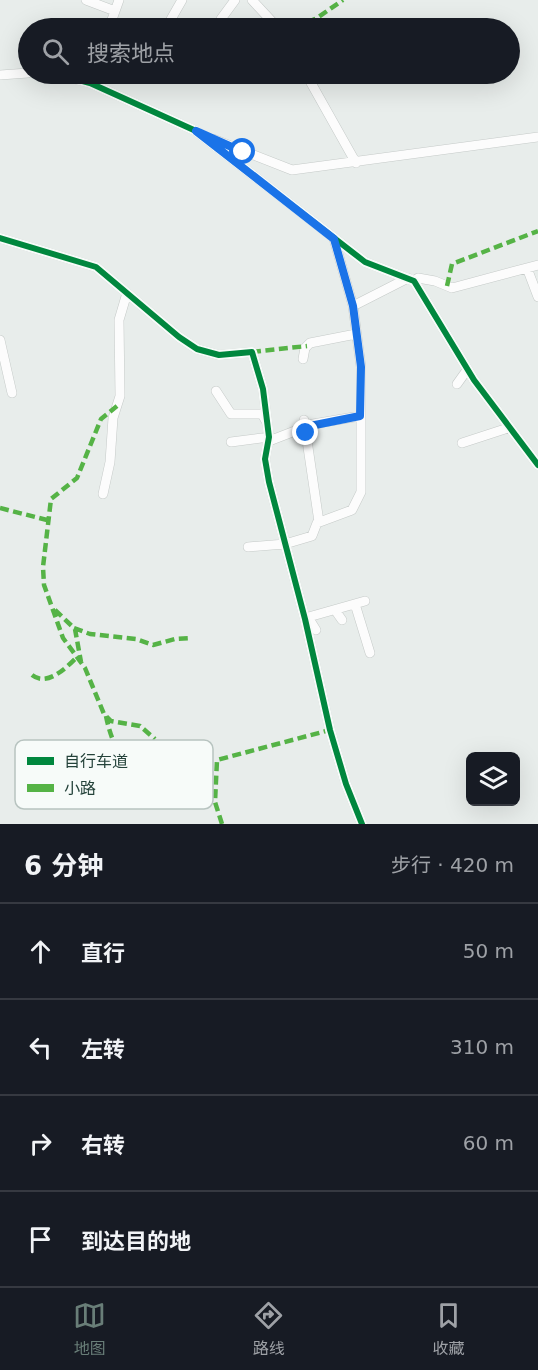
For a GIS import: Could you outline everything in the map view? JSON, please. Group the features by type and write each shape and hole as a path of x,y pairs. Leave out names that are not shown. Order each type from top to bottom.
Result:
{"street":[{"path":"86,0 115,11"},
{"path":"113,18 119,0"},
{"path":"172,18 182,0"},
{"path":"222,18 236,0"},
{"path":"252,0 269,18"},
{"path":"0,75 18,74"},
{"path":"103,84 196,131 292,170 538,137"},
{"path":"312,84 356,163"},
{"path":"196,131 365,262 411,280 467,369 508,428 538,465"},
{"path":"0,238 96,267 179,338 197,349 219,355 252,352 263,389 269,439 266,459 269,482 307,618 330,730 346,784 362,824"},
{"path":"319,522 345,513 356,506 361,492 361,367 353,306 334,239"},
{"path":"353,306 411,280 435,281 452,288 538,265"},
{"path":"527,268 537,294"},
{"path":"103,494 110,462 113,418 120,396 120,320 127,293"},
{"path":"303,359 310,344 356,334"},
{"path":"0,340 12,393"},
{"path":"458,384 467,369"},
{"path":"216,391 231,414 262,414 266,421"},
{"path":"231,442 269,439 304,423 360,416"},
{"path":"248,547 285,544 312,536 319,522 304,423"},
{"path":"462,443 508,428"},
{"path":"307,618 365,601"},
{"path":"355,604 370,653"},
{"path":"334,610 342,620"},
{"path":"307,618 316,630"}],"marked path":[{"path":"317,18 343,0"},
{"path":"447,286 452,264 538,231"},
{"path":"252,352 307,346"},
{"path":"117,406 101,419 77,478 51,499 43,567 44,585 63,638 85,668 104,714 111,721 140,726 155,739"},
{"path":"0,508 47,520"},
{"path":"55,610 75,629 81,662"},
{"path":"74,628 90,634 136,639 153,645 175,639 191,638"},
{"path":"32,675 44,679 56,675 77,657"},
{"path":"106,716 113,740"},
{"path":"222,824 215,802 217,760 330,730"}],"cycle path":[{"path":"92,84 196,131 365,262 414,281 474,380 538,465"},
{"path":"0,238 96,267 179,337 197,349 219,355 252,352 263,389 269,437 265,459 269,482 305,619 330,730 346,784 362,824"}],"route":[{"path":"243,152 196,131 300,210 334,239 353,306 361,367 360,416 313,424 305,427 306,433"}]}
